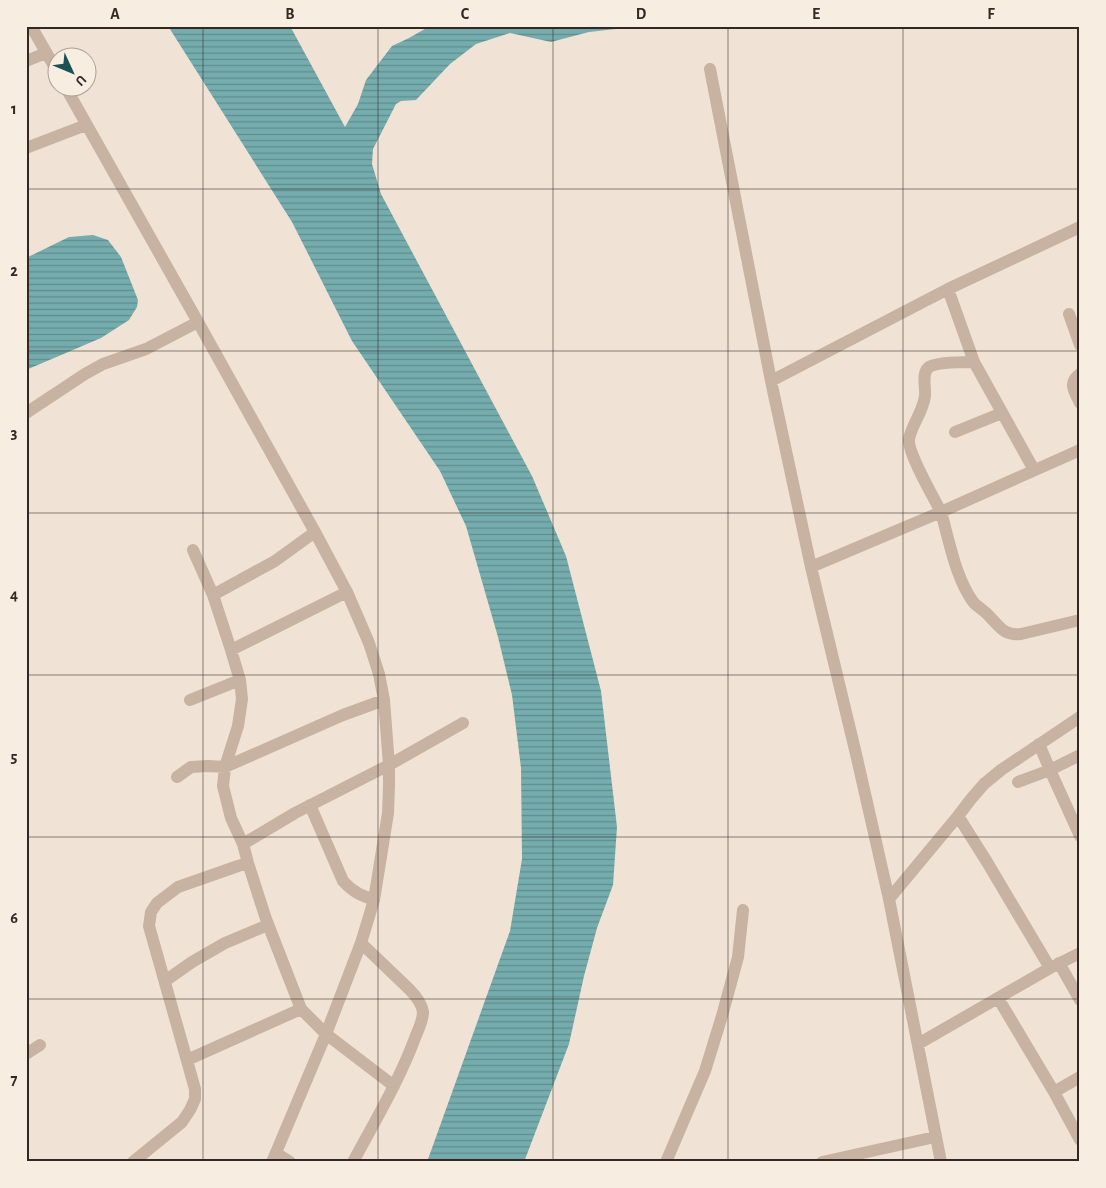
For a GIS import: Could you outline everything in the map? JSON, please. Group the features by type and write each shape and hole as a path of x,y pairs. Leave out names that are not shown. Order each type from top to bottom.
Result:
{"street":[{"path":"31,26 48,56"},
{"path":"26,60 46,53"},
{"path":"710,70 771,381 811,567 847,716 888,900 941,1162"},
{"path":"71,98 315,532 347,592 370,643 379,674 384,700 389,765 388,813 374,900 361,943 326,1034 274,1157 290,1162"},
{"path":"26,148 86,125"},
{"path":"771,381 948,289 1080,227"},
{"path":"948,289 974,362 1034,470"},
{"path":"1069,314 1080,345"},
{"path":"26,413 103,364 146,349 198,322"},
{"path":"974,362 934,364 928,368 924,378 925,396 922,410 912,428 909,441 912,454 941,512 963,586 975,604 990,616 994,623 1003,631 1012,635 1080,620"},
{"path":"1080,374 1074,378 1072,383 1080,404"},
{"path":"955,432 1002,412"},
{"path":"811,567 1080,450"},
{"path":"213,595 275,561 315,532"},
{"path":"193,550 213,595 240,680 242,699 239,719 225,767 223,786 231,818 243,844 268,924 301,1009 326,1034 394,1086"},
{"path":"231,650 347,592"},
{"path":"190,700 240,680"},
{"path":"177,777 191,767 225,767 343,715 384,700"},
{"path":"888,900 984,784 1001,770 1080,717"},
{"path":"243,844 295,813 389,765 463,723"},
{"path":"1039,744 1080,836"},
{"path":"1018,782 1050,770 1080,755"},
{"path":"310,805 342,881 350,890 374,900"},
{"path":"958,816 986,862 1055,966 1080,1000"},
{"path":"132,1162 182,1122 190,1110 195,1089 149,926 151,912 157,903 178,887 248,863"},
{"path":"666,1162 705,1070 722,1016 738,957 743,910"},
{"path":"165,981 192,962 226,943 268,924"},
{"path":"353,1162 394,1086 410,1051 423,1012 410,989 361,943"},
{"path":"918,1044 1080,953"},
{"path":"998,998 1080,1140"},
{"path":"187,1060 301,1009"},
{"path":"26,1054 40,1045"},
{"path":"1054,1092 1080,1077"},
{"path":"822,1162 935,1136"}],"water":[{"path":"168,26 290,26 345,127 358,104 366,80 392,46 430,26 643,26 589,32 551,42 510,33 476,44 450,64 416,100 401,101 396,104 373,149 372,164 381,194 532,476 566,556 601,691 617,827 613,885 597,928 569,1044 524,1162 427,1162 510,931 522,859 521,768 512,695 498,637 466,526 440,471 352,341 292,222"},
{"path":"93,235 108,240 121,257 138,300 137,307 129,320 101,338 26,370 26,258 69,237"}]}
